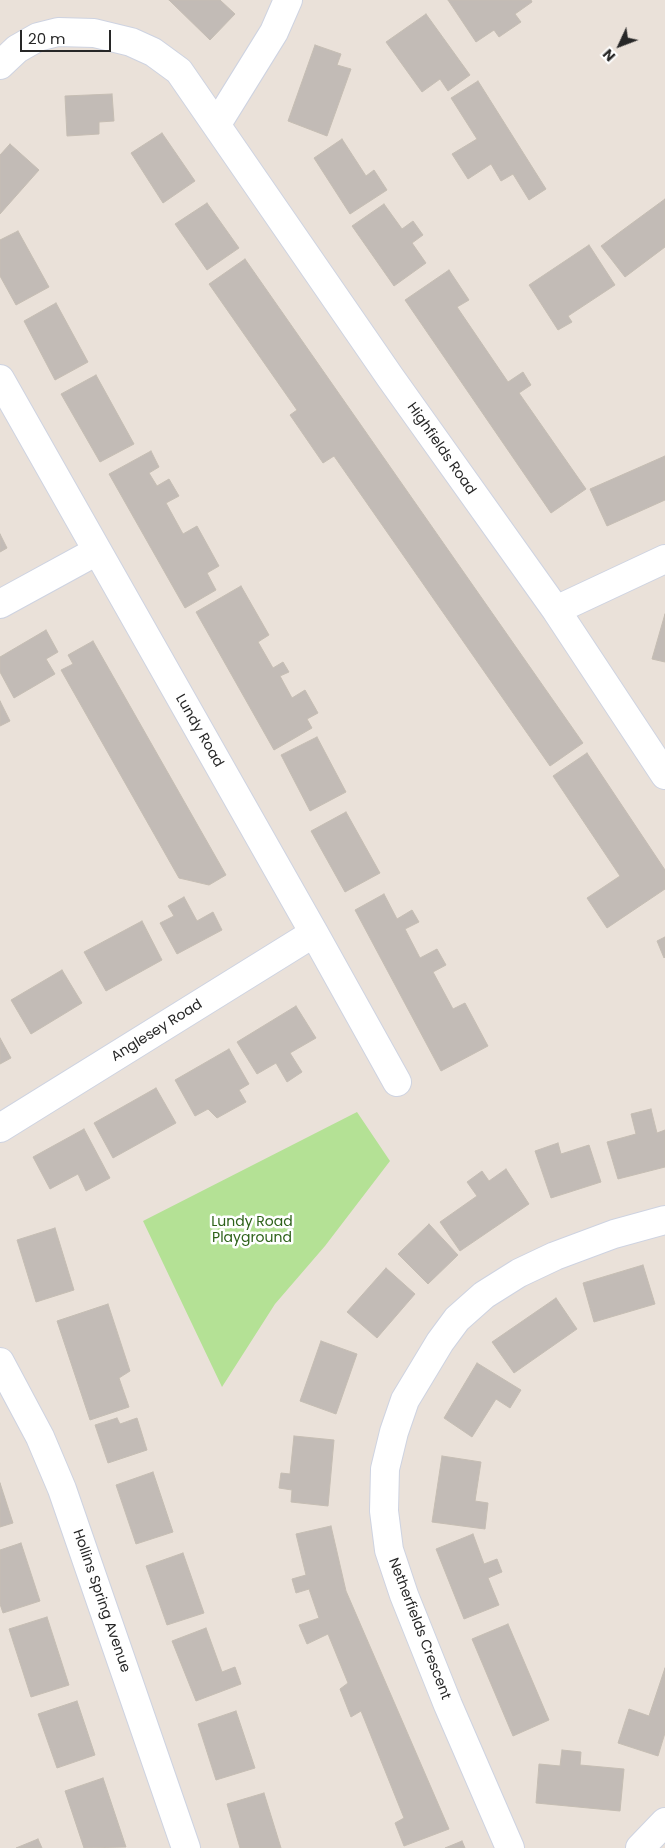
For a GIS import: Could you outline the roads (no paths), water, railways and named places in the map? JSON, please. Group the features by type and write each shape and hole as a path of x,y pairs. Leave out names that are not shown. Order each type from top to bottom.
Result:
{"street":[{"path":"217,124 274,32 288,0"},
{"name":"Highfields Road","path":"0,65 17,49 38,37 58,32 94,34 131,42 153,52 179,71 384,369 556,610 665,775"},
{"name":"Lundy Road","path":"0,379 397,1082"},
{"path":"0,604 97,550"},
{"path":"556,610 665,559"},
{"name":"Anglesey Road","path":"0,1128 314,933"},
{"name":"Netherfields Crescent","path":"510,1848 444,1696 389,1550 384,1511 385,1470 394,1432 405,1400 440,1342 457,1319 484,1295 519,1273 555,1256 614,1234 665,1220"},
{"name":"Hollins Spring Avenue","path":"0,1362 40,1437 62,1489 186,1848"},
{"path":"640,1848 665,1822"}],"park label":[{"name":"Lundy Road Playground","path":"252,1230"}]}
